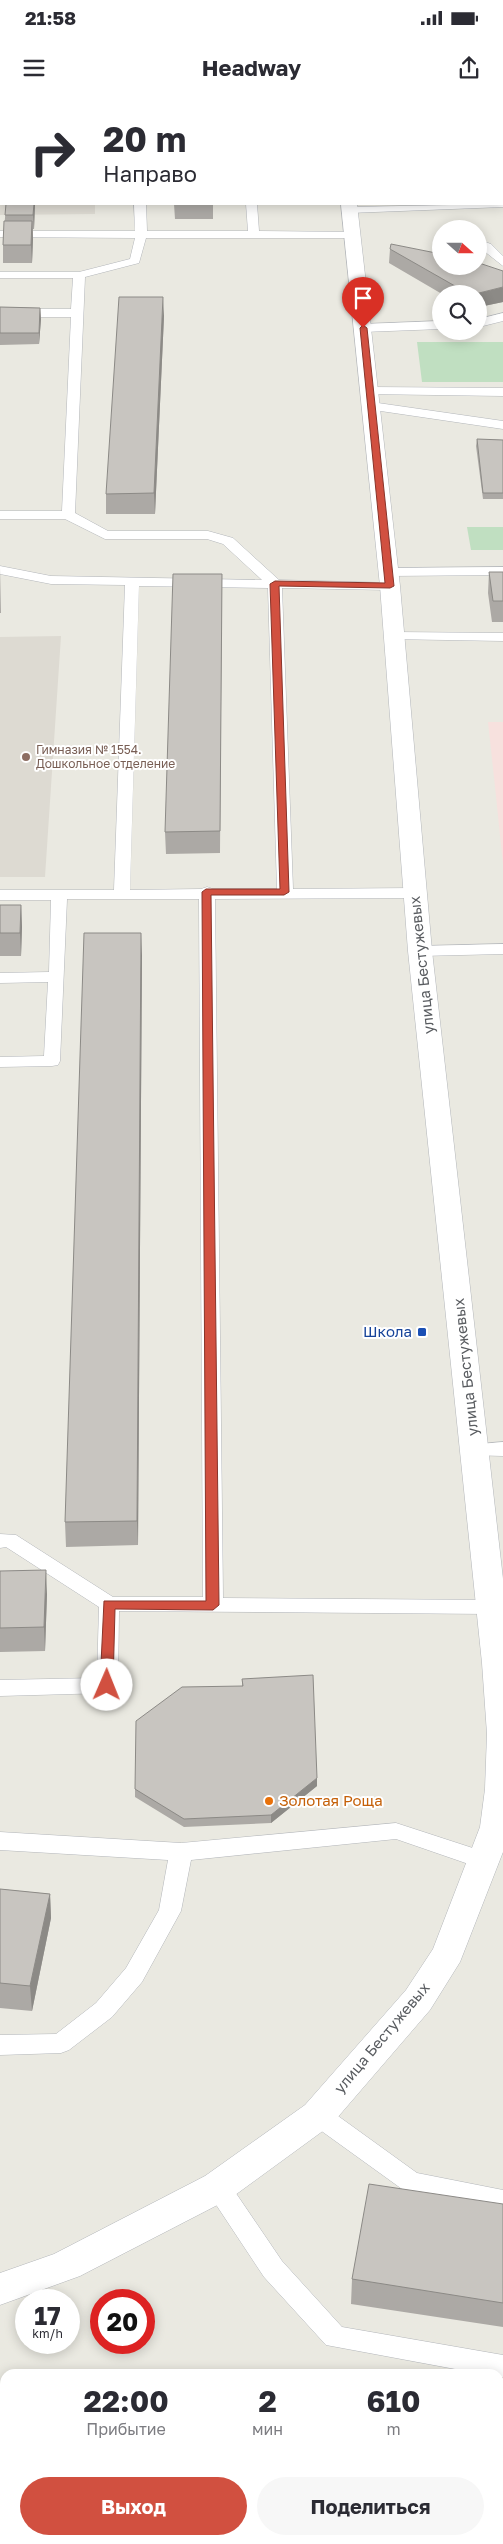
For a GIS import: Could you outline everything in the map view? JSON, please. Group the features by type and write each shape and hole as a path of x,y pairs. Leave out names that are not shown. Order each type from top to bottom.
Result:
{"street":[{"name":"улица Бестужевых","path":"0,2289 67,2265 218,2187 318,2115 418,2000 448,1953 496,1827 501,1789 503,1734 476,1450 414,893 389,579 350,216"}],"lane":[{"path":"0,275 79,275 135,260 140,235 140,205"},
{"path":"252,205 254,236"},
{"path":"0,234 111,233 254,236 350,216 490,205"},
{"path":"488,246 503,263"},
{"path":"68,516 79,275"},
{"path":"0,313 76,313"},
{"path":"487,322 503,318"},
{"path":"487,324 503,325"},
{"path":"363,328 432,326"},
{"path":"370,399 503,392"},
{"path":"370,399 503,425"},
{"path":"0,515 68,516 105,535 208,535 228,541 275,584 284,892"},
{"path":"0,570 51,580 275,584 503,571"},
{"path":"122,893 132,582"},
{"path":"394,636 503,637"},
{"path":"206,892 213,1605"},
{"path":"0,895 206,892 414,893"},
{"path":"0,1062 52,1061 59,894"},
{"path":"420,951 503,949"},
{"path":"0,978 57,977"},
{"path":"476,1450 503,1449"},
{"path":"0,1541 9,1540 109,1604 491,1606"},
{"path":"0,1688 107,1685 109,1604"},
{"path":"0,1841 181,1852 396,1831 483,1860"},
{"path":"0,2045 61,2043 104,2010 134,1975 170,1911 181,1852"},
{"path":"318,2115 411,2182 503,2200"},
{"path":"218,2187 273,2269 335,2337 503,2366"}],"shaded area":[{"path":"0,205 95,205 95,214 0,215"},
{"name":"Гимназия № 1554. Дошкольное отделение","path":"61,636 45,877 0,877 0,637"},
{"path":"488,722 503,722 503,865 496,796"}],"green space":[{"path":"417,342 503,342 503,382 422,382"},
{"path":"467,527 503,527 503,550 471,550"}],"building":[{"path":"6,205 34,205 33,215 5,215"},
{"path":"4,221 32,221 31,245 3,245"},
{"path":"391,244 432,252 432,273 390,249"},
{"path":"488,266 503,271 503,287 487,291 487,285 453,285 436,275 488,275"},
{"path":"119,297 163,297 154,493 106,494"},
{"path":"0,307 40,308 39,333 0,333"},
{"path":"477,439 503,440 503,493 483,493"},
{"path":"489,572 503,572 503,601 493,601"},
{"path":"173,574 222,574 220,831 165,832"},
{"path":"0,905 21,905 20,933 0,933"},
{"path":"84,933 141,933 137,1521 65,1522"},
{"path":"46,1570 44,1627 0,1628 0,1571"},
{"path":"313,1675 317,1778 271,1815 184,1819 135,1789 136,1721 182,1687 243,1686 242,1679"},
{"path":"0,1889 50,1894 30,1986 0,1983"},
{"path":"369,2184 503,2204 503,2303 352,2279"}],"place":[{"name":"Гимназия № 1554. Дошкольное отделение","path":"26,757"},
{"name":"Школа","path":"422,1332"},
{"name":"Золотая Роща","path":"269,1801"}],"route":[{"path":"107,1685 109,1604 213,1605 206,892 284,892 275,584 390,586 363,328"}]}
